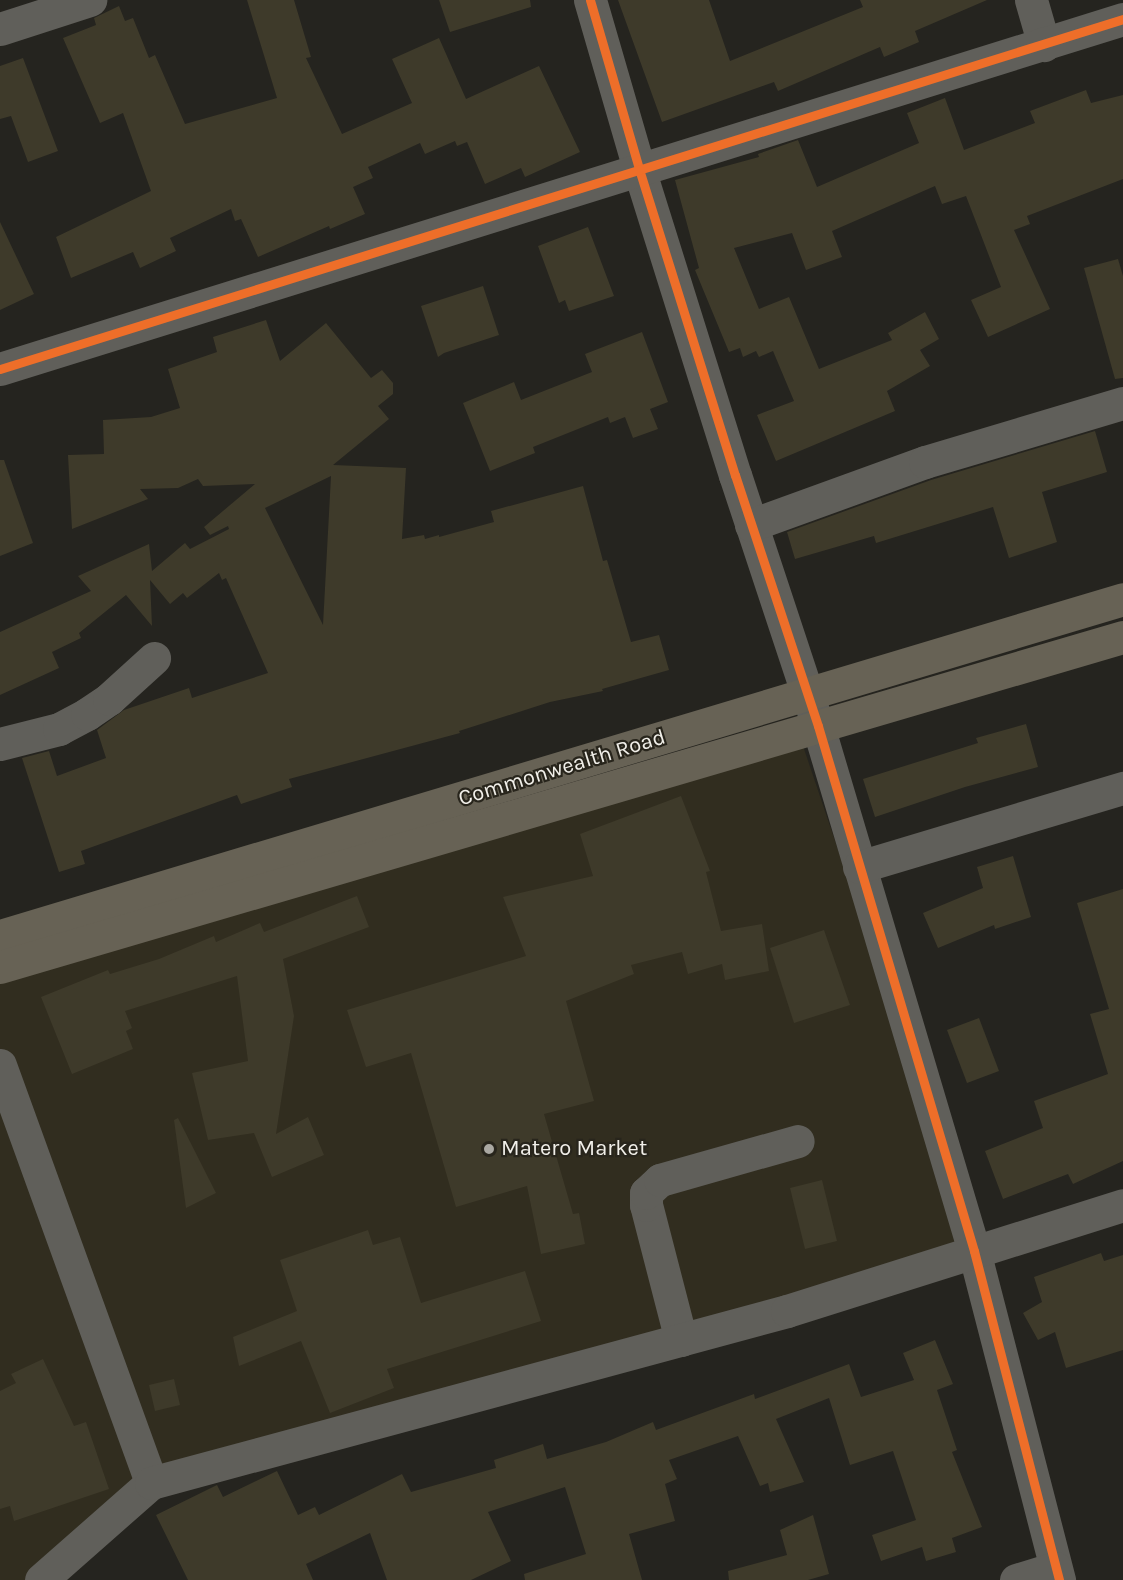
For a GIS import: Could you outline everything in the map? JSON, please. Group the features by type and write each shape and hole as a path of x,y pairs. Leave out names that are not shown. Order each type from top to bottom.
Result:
{"main road":[{"name":"Commonwealth Road","path":"0,936 1123,599"},
{"name":"Commonwealth Road","path":"0,967 1123,637"}],"street":[{"path":"0,29 90,0"},
{"path":"590,0 639,169 751,525 818,726 974,1251 1057,1574 1016,1580"},
{"path":"1031,0 1044,45"},
{"path":"0,369 1123,20"},
{"path":"751,525 925,462 1123,403"},
{"path":"0,744 59,729 87,714 109,699 154,658"},
{"path":"859,867 1123,788"},
{"path":"0,1065 151,1483"},
{"path":"681,1340 646,1205 646,1193 660,1180 798,1141"},
{"path":"41,1580 151,1483 787,1311 1123,1205"}],"shaded area":[{"name":"Matero Market","path":"799,734 975,1256 165,1485 52,1580 0,1580 0,978"}],"building":[{"path":"247,0 294,0 311,57 306,58 342,134 412,103 392,59 439,38 466,99 539,66 580,152 525,177 521,168 485,184 467,142 457,146 455,141 425,154 420,143 368,167 373,178 353,187 365,214 330,229 329,226 258,257 241,219 235,221 231,209 170,238 176,251 140,268 133,252 71,278 56,237 151,191 123,113 100,123 63,38 96,25 94,18 119,6 125,21 133,18 149,58 155,55 185,124 277,98"},
{"path":"439,0 530,0 531,7 450,32"},
{"path":"618,0 709,0 730,61 863,7 860,0 987,0 915,31 919,42 884,57 880,47 778,91 774,82 662,122"},
{"path":"23,58 58,151 28,162 11,116 0,119 0,66"},
{"path":"1086,90 1091,103 1123,95 1123,179 1027,216 1030,224 1014,230 1050,309 988,337 971,300 1001,287 966,196 942,204 935,186 832,231 842,257 806,270 792,233 734,248 759,309 789,297 819,369 892,340 888,333 925,312 939,339 920,350 930,366 887,391 895,411 776,461 757,415 794,401 773,351 759,357 756,351 743,357 740,348 729,352 695,270 699,268 675,180 759,157 758,154 798,140 817,187 919,143 907,113 945,98 964,150 1035,123 1030,111"},
{"path":"0,222 34,294 0,310"},
{"path":"588,227 614,296 569,311 565,300 559,303 538,246"},
{"path":"1118,259 1123,276 1123,378 1115,379 1084,268"},
{"path":"483,286 499,335 438,357 421,306"},
{"path":"266,320 280,361 326,323 371,378 382,370 393,383 393,394 378,406 389,419 333,465 406,468 402,539 424,535 425,539 439,535 439,537 494,522 491,511 583,486 603,561 607,560 631,642 659,635 669,670 602,689 603,691 550,702 459,731 460,733 289,779 292,787 241,804 237,795 81,851 85,864 59,872 22,758 49,751 57,776 106,758 97,730 124,710 189,688 192,698 268,673 226,578 222,580 219,573 187,598 183,593 170,604 150,580 152,626 126,595 79,633 81,638 52,652 59,668 0,695 0,632 91,591 78,576 149,544 152,571 185,543 190,549 229,529 228,526 210,535 204,527 255,484 203,486 198,479 178,488 140,489 148,499 72,529 68,455 104,454 103,420 151,417 180,408 168,369 217,352 213,337","holes":["331,476 323,625 265,508"]},
{"path":"642,332 668,402 650,409 658,429 633,438 625,417 610,423 608,417 533,447 535,453 490,471 463,403 514,382 521,400 592,372 585,354"},
{"path":"1095,431 1107,472 1042,492 1057,542 1009,558 993,507 876,543 874,536 795,559 787,532 931,480"},
{"path":"0,460 4,460 33,543 0,556"},
{"path":"1026,724 1038,767 965,787 875,817 863,779 978,743 976,738"},
{"path":"681,796 710,871 706,872 721,931 762,924 769,971 725,980 722,964 688,974 682,952 631,965 634,974 566,1001 594,1101 544,1114 573,1214 579,1213 585,1244 541,1254 527,1186 456,1207 411,1053 366,1067 347,1010 526,956 503,897 593,876 580,834"},
{"path":"1013,856 1031,917 995,929 994,925 938,948 923,913 983,888 977,867"},
{"path":"1123,889 1123,1161 1073,1184 1068,1174 1003,1199 985,1151 1043,1128 1034,1101 1108,1074 1090,1014 1109,1009 1077,903"},
{"path":"357,896 369,927 283,959 294,1016 276,1134 308,1117 324,1155 272,1177 254,1133 208,1140 192,1073 248,1061 237,976 125,1011 132,1028 126,1031 133,1049 72,1074 41,997 108,970 110,974 159,959 214,936 216,942 260,923 264,932"},
{"path":"824,930 850,1005 794,1023 770,948"},
{"path":"979,1018 999,1071 967,1083 947,1030"},
{"path":"178,1118 216,1193 186,1208 174,1120"},
{"path":"822,1180 837,1241 805,1249 790,1188"},
{"path":"368,1230 373,1245 400,1237 421,1303 525,1271 541,1321 387,1369 394,1388 330,1413 301,1341 239,1366 233,1337 297,1311 280,1260"},
{"path":"1101,1253 1104,1261 1123,1255 1123,1350 1066,1368 1055,1332 1038,1340 1023,1313 1042,1302 1034,1277"},
{"path":"935,1340 953,1384 937,1390 957,1450 952,1452 982,1527 952,1538 956,1552 926,1561 922,1547 881,1561 872,1535 916,1520 893,1451 850,1465 829,1398 776,1419 804,1482 770,1492 768,1483 760,1486 738,1436 669,1460 677,1479 665,1484 675,1521 629,1534 642,1580 525,1580 524,1574 586,1554 565,1487 488,1512 511,1561 471,1580 387,1580 370,1533 306,1564 313,1580 188,1580 156,1515 217,1485 223,1497 277,1471 298,1515 315,1507 319,1515 402,1474 411,1492 496,1468 494,1460 543,1444 547,1459 606,1442 653,1422 656,1430 754,1394 755,1399 849,1364 861,1397 914,1380 903,1353"},
{"path":"43,1359 74,1426 86,1422 109,1489 14,1521 10,1506 0,1509 0,1391 16,1383 11,1374"},
{"path":"174,1379 180,1405 155,1411 149,1385"},
{"path":"813,1515 829,1574 808,1580 729,1580 728,1571 787,1555 780,1530"}],"cycle path":[{"path":"590,0 639,169 735,475 818,726 974,1251 1059,1580"},
{"path":"0,369 1123,19"}],"place":[{"name":"Matero Market","path":"489,1149"}]}
